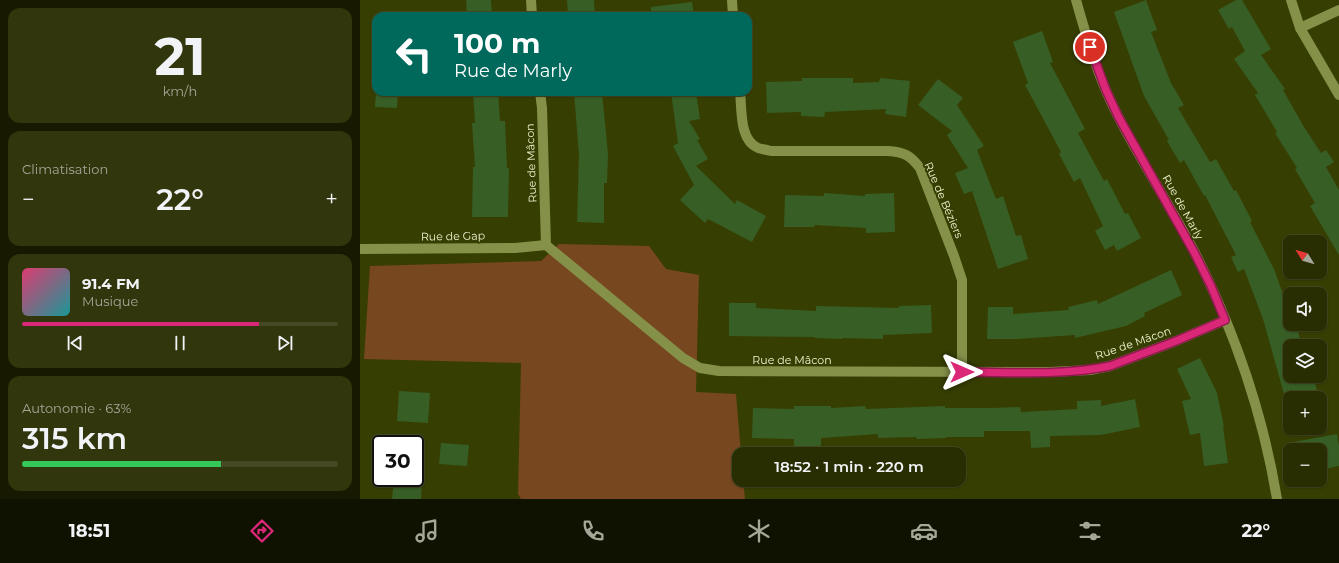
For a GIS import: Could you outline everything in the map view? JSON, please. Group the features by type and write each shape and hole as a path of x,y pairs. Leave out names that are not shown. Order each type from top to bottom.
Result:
{"street":[{"path":"531,0 532,12"},
{"path":"732,0 733,12"},
{"name":"Rue de Marly","path":"1076,0 1094,59 1118,116 1194,252 1211,286 1238,352 1258,416 1274,477 1277,499"},
{"path":"1291,0 1300,28 1339,95"},
{"path":"1300,28 1339,10"},
{"name":"Rue de Mâcon","path":"540,96 546,245 683,358 700,368 719,371 1050,372 1096,368 1110,366 1176,341 1225,320"},
{"name":"Rue de Béziers","path":"740,96 744,128 748,140 758,147 771,151 888,151 901,152 912,158 920,168 949,241 962,280 962,372"},
{"name":"Rue de Gap","path":"360,249 515,248 546,245"}],"shaded area":[{"path":"559,244 649,246 666,269 699,275 696,392 736,394 740,447 732,447 732,487 744,487 745,499 521,499 518,494 521,363 364,359 370,266 541,261"}],"building":[{"path":"466,0 491,0 492,12 467,12"},
{"path":"567,0 594,0 595,12 568,12"},
{"path":"1146,0 1157,30 1151,32 1171,83 1184,105 1178,108 1210,162 1216,159 1234,191 1236,190 1252,221 1250,222 1274,269 1283,294 1283,331 1298,331 1300,339 1283,339 1283,383 1315,383 1317,391 1291,391 1290,388 1290,391 1283,391 1263,319 1244,269 1238,272 1231,257 1236,255 1205,195 1204,196 1184,160 1180,163 1144,96 1114,12"},
{"path":"1236,0 1242,0 1271,49 1261,55 1285,89 1283,90 1304,127 1321,153 1326,150 1334,162 1326,167 1339,190 1339,255 1310,206 1315,203 1295,169 1297,168 1275,133 1277,132 1255,95 1258,93 1234,59 1245,51 1232,27 1229,29 1218,10"},
{"path":"692,2 693,12 651,12 651,7"},
{"path":"1042,31 1053,62 1050,63 1085,129 1078,133 1104,181 1107,179 1125,214 1128,213 1141,238 1117,251 1114,245 1105,250 1095,231 1103,226 1080,178 1074,182 1059,154 1061,152 1025,85 1028,83 1013,42"},
{"path":"802,78 853,78 853,83 879,82 880,78 910,81 906,117 885,114 886,109 825,112 824,117 801,116 801,112 767,113 766,82 802,81"},
{"path":"938,79 963,98 957,105 984,146 977,150 996,199 1003,196 1016,236 1021,235 1028,259 998,269 972,191 964,194 955,173 968,168 947,135 952,131 918,105"},
{"path":"376,96 398,96 397,108 375,107"},
{"path":"473,96 498,96 500,121 505,121 507,168 509,168 508,217 472,217 473,167 475,167 472,123 475,123"},
{"path":"574,96 602,96 608,154 607,183 604,183 604,223 577,222 579,155"},
{"path":"672,96 697,96 700,119 689,121 700,139 697,140 708,159 696,166 735,204 737,200 766,216 752,242 708,219 705,223 680,200 694,185 673,146 678,143"},
{"path":"824,193 865,196 865,194 894,193 895,232 866,233 866,228 815,225 814,227 784,227 785,195 824,196"},
{"path":"1171,270 1182,295 1144,313 1145,316 1126,326 1075,338 1075,335 1017,339 987,339 988,307 1013,307 1013,314 1069,310 1068,307 1097,300 1098,304"},
{"path":"729,303 756,303 756,308 816,311 816,306 899,308 899,306 931,305 932,333 883,335 883,339 729,336"},
{"path":"1200,358 1217,393 1224,427 1228,463 1204,466 1200,433 1190,435 1182,401 1191,399 1177,369"},
{"path":"399,391 430,393 428,423 397,421"},
{"path":"1135,399 1140,427 1101,435 1050,436 1050,447 1031,448 1030,431 984,431 984,437 917,439 916,437 878,438 878,434 821,438 821,447 794,447 794,439 752,438 753,408 794,409 794,406 831,406 831,408 865,406 866,409 945,406 945,408 1020,407 1021,412 1077,409 1077,401 1101,400 1101,406"},
{"path":"1337,434 1339,446 1339,466 1327,469 1327,443 1288,443"},
{"path":"441,443 469,445 467,466 439,464"},
{"path":"393,487 422,487 421,499 392,499"}],"route":[{"path":"962,372 1050,372 1090,370 1110,366 1176,341 1225,320 1211,286 1194,252 1118,116 1106,90 1090,47"}]}
